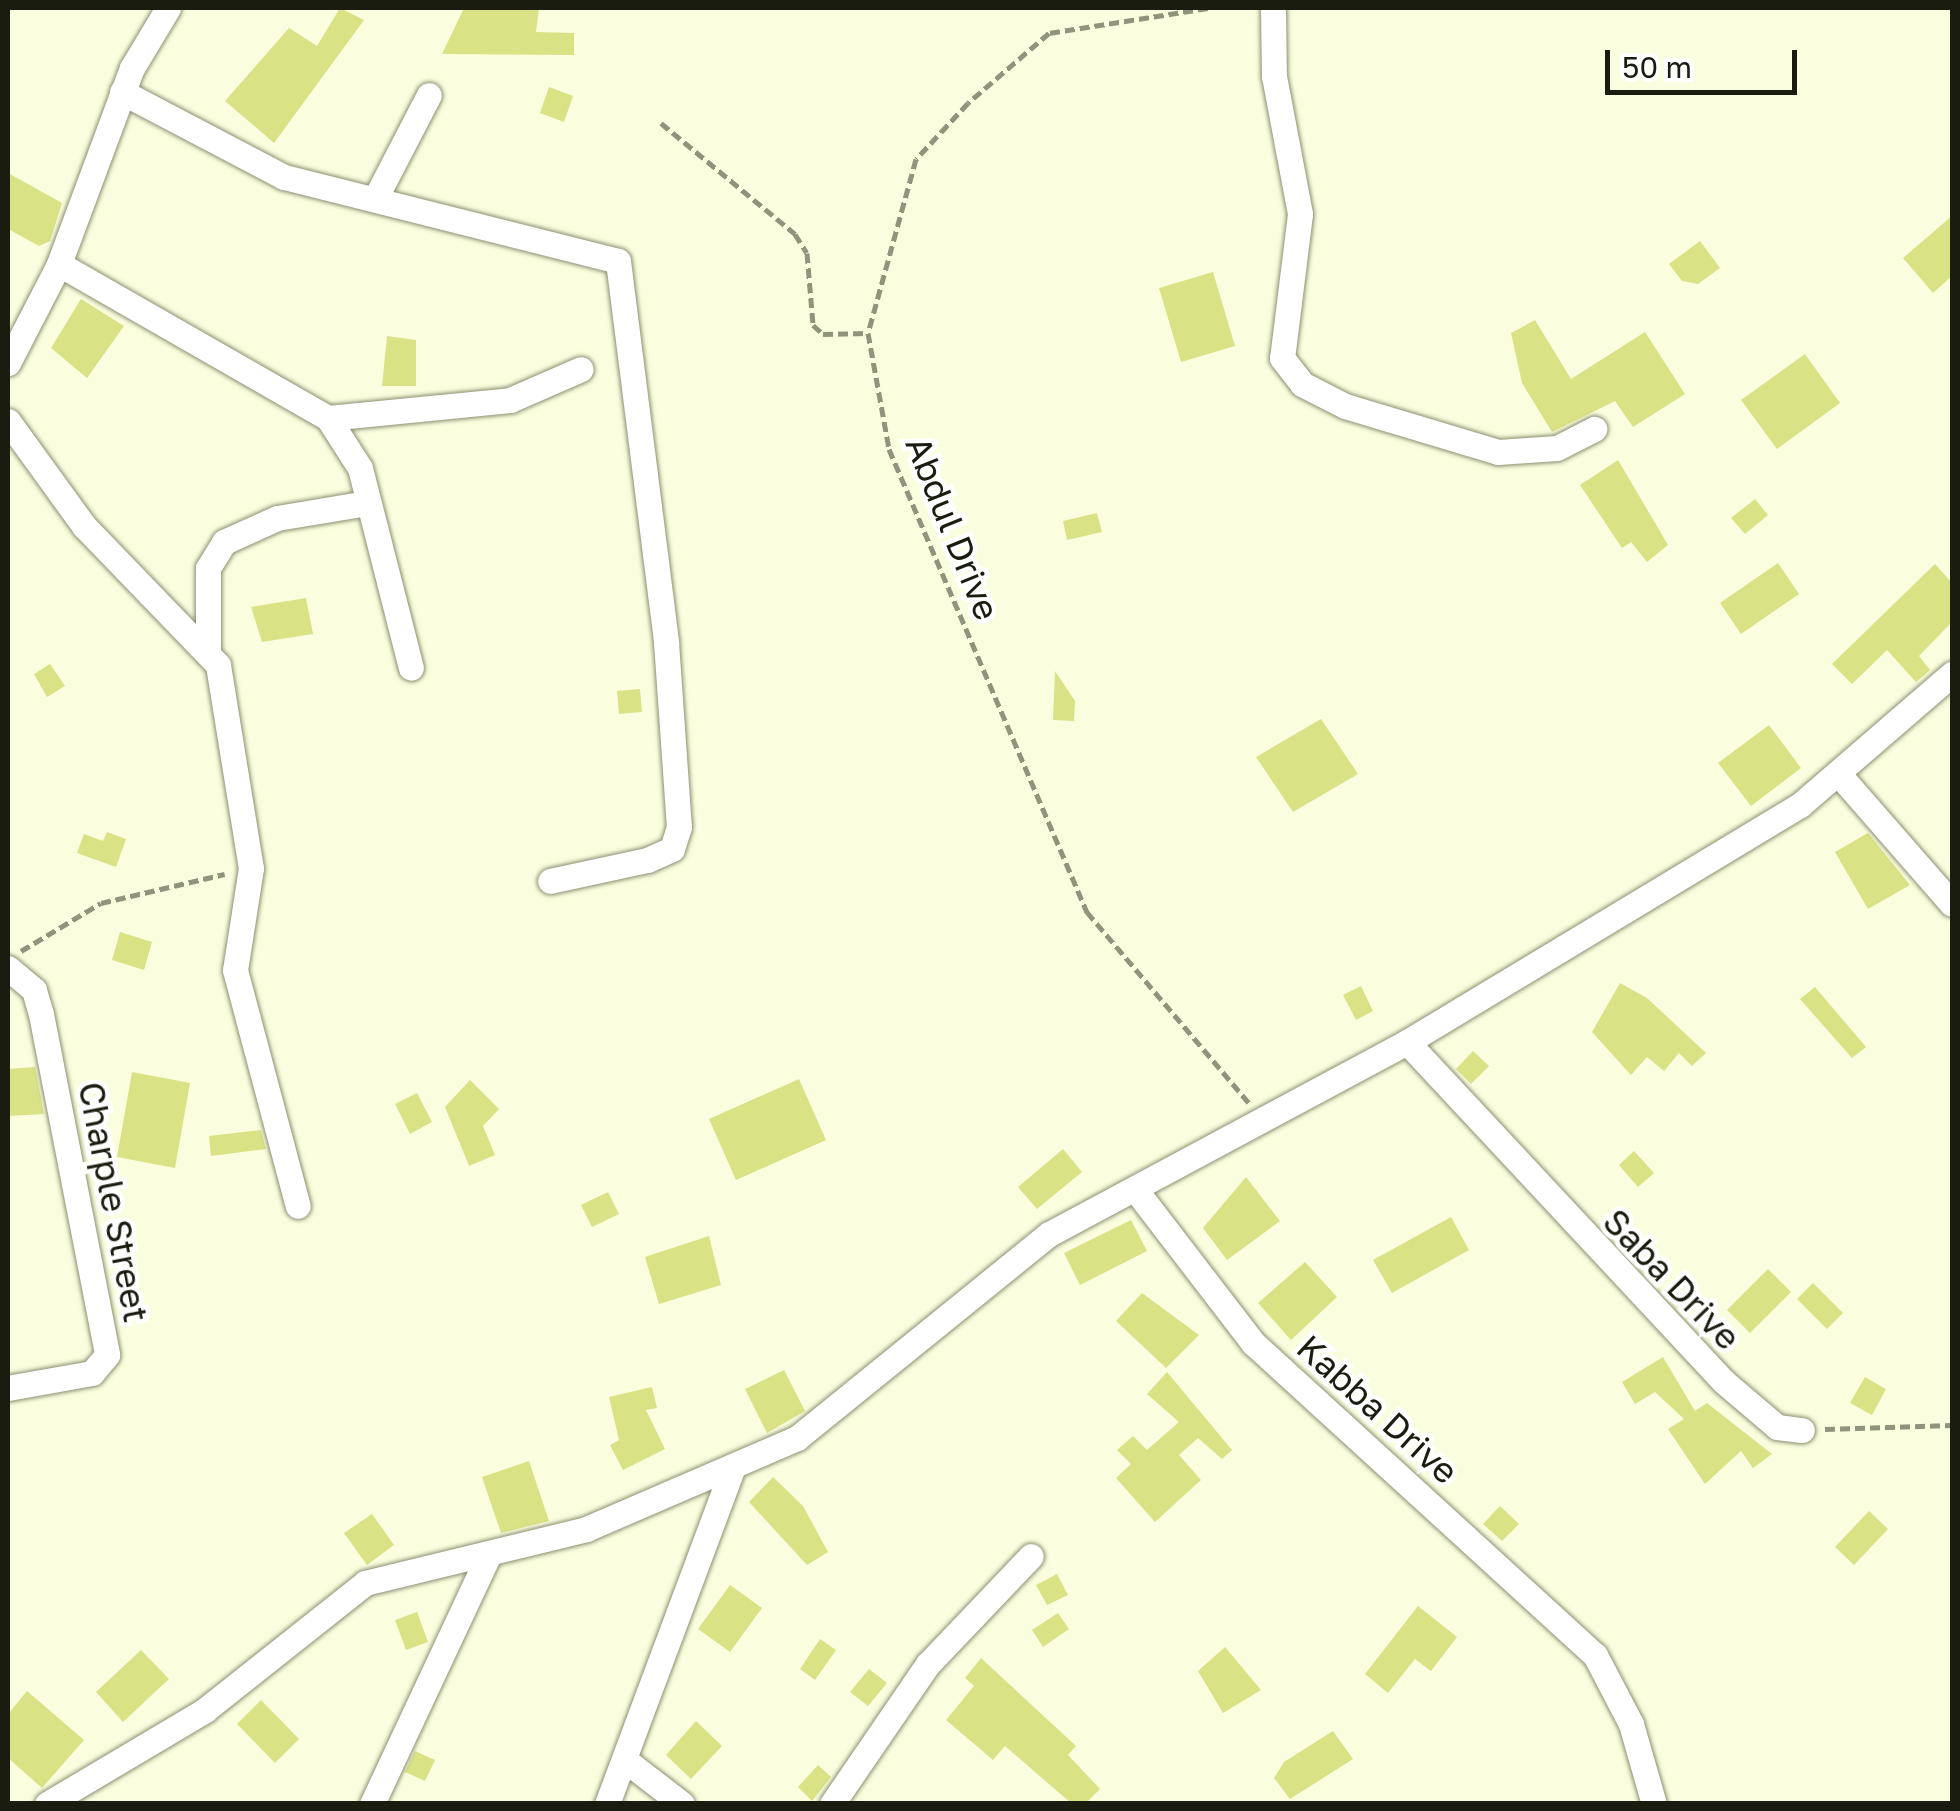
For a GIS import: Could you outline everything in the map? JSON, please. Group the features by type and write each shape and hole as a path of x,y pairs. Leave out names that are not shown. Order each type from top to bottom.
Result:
{"street":[{"path":"8,364 59,264 122,92 168,8"},
{"path":"1274,8 1274,76 1300,214 1282,358 1302,384 1345,406 1498,452 1557,448 1594,429"},
{"path":"122,92 284,178 597,252 618,261 628,283 678,827 672,849 550,881"},
{"path":"375,199 429,95"},
{"path":"59,264 328,418 360,468 362,504 410,668"},
{"path":"328,418 510,400 581,369"},
{"path":"8,420 42,477 153,606 208,648"},
{"path":"298,1206 234,970 250,868 224,686 208,648 208,568 224,542 277,518 362,504"},
{"path":"50,1802 205,1710 365,1583 487,1558 731,1472 852,1402 1004,1264 1407,1042 1842,778 1952,674"},
{"path":"1842,778 1952,904"},
{"name":"Charple Street","path":"8,966 34,990 41,1014 107,1354 92,1373 8,1388"},
{"name":"Saba Drive","path":"1407,1042 1723,1381 1758,1415 1802,1430"},
{"name":"Kabba Drive","path":"1138,1193 1266,1355 1595,1655 1631,1724 1654,1804"},
{"path":"608,1804 731,1472"},
{"path":"832,1804 928,1664 1031,1556"},
{"path":"372,1804 487,1558"},
{"path":"625,1760 682,1804"}],"path":[{"name":"Abdul Drive","path":"1208,8 1049,33 968,103 916,159 868,333 889,449 1088,912 1264,1120"},
{"path":"661,122 795,234 807,253 812,325 823,334 868,333"},
{"path":"8,966 101,904 250,868"},
{"path":"1802,1430 1952,1424"}],"building":[{"path":"340,8 364,20 274,143 225,101 289,28 317,46"},
{"path":"464,8 539,8 536,32 574,33 574,55 442,54"},
{"path":"549,87 573,96 564,122 540,113"},
{"path":"8,173 62,203 50,241 39,246 8,229"},
{"path":"1952,216 1952,276 1933,293 1903,258"},
{"path":"1700,241 1720,268 1698,284 1682,281 1669,264"},
{"path":"1213,272 1235,346 1181,362 1159,288"},
{"path":"81,299 124,326 87,378 51,348"},
{"path":"1535,320 1571,379 1645,332 1685,394 1633,427 1615,401 1552,432 1522,383 1511,333"},
{"path":"387,336 416,340 416,386 382,386"},
{"path":"1805,354 1840,403 1777,449 1741,400"},
{"path":"1618,460 1668,545 1647,562 1631,542 1622,548 1580,485"},
{"path":"1755,499 1768,515 1745,534 1731,518"},
{"path":"1097,513 1102,532 1067,540 1063,521"},
{"path":"1778,563 1799,594 1741,634 1720,603"},
{"path":"1935,564 1952,583 1952,622 1919,656 1930,670 1916,682 1887,650 1852,684 1832,664"},
{"path":"306,598 313,634 262,642 251,607"},
{"path":"50,664 65,686 47,697 34,674"},
{"path":"1055,671 1075,701 1074,721 1053,720"},
{"path":"640,689 642,712 619,714 617,691"},
{"path":"1321,719 1358,774 1293,812 1256,757"},
{"path":"1769,725 1801,768 1751,806 1718,763"},
{"path":"107,832 126,839 116,867 77,853 84,834 103,841"},
{"path":"1868,833 1910,885 1868,909 1835,852"},
{"path":"120,932 152,942 144,970 112,960"},
{"path":"1620,983 1647,998 1706,1053 1692,1066 1679,1053 1664,1071 1647,1057 1631,1075 1592,1032"},
{"path":"1361,986 1373,1011 1356,1020 1343,995"},
{"path":"1815,987 1866,1047 1852,1058 1800,999"},
{"path":"1473,1051 1489,1066 1471,1084 1456,1069"},
{"path":"35,1067 44,1114 8,1116 8,1069"},
{"path":"132,1072 190,1083 175,1168 117,1157"},
{"path":"799,1079 826,1140 736,1180 709,1119"},
{"path":"470,1080 499,1109 483,1126 495,1155 469,1166 445,1107"},
{"path":"417,1093 432,1122 410,1134 395,1104"},
{"path":"261,1130 266,1149 211,1156 209,1136"},
{"path":"1063,1149 1082,1172 1037,1209 1018,1187"},
{"path":"1634,1151 1654,1173 1638,1187 1619,1165"},
{"path":"1246,1177 1280,1221 1227,1260 1203,1228"},
{"path":"608,1192 619,1214 592,1227 581,1205"},
{"path":"1451,1217 1469,1250 1392,1293 1373,1260"},
{"path":"1131,1220 1147,1251 1080,1285 1064,1253"},
{"path":"709,1236 721,1285 659,1304 645,1257"},
{"path":"1305,1262 1337,1297 1291,1340 1258,1303"},
{"path":"1768,1269 1791,1292 1750,1333 1727,1310"},
{"path":"1813,1283 1843,1313 1827,1329 1797,1299"},
{"path":"1142,1293 1199,1335 1166,1368 1116,1321"},
{"path":"1663,1357 1695,1411 1707,1403 1772,1454 1753,1468 1741,1451 1705,1484 1668,1429 1684,1419 1655,1392 1635,1404 1622,1382"},
{"path":"784,1370 805,1411 767,1433 745,1389"},
{"path":"1167,1372 1232,1450 1222,1459 1198,1438 1179,1455 1201,1480 1155,1522 1116,1478 1131,1464 1117,1450 1133,1436 1147,1450 1179,1422 1147,1394"},
{"path":"1865,1377 1886,1389 1872,1415 1850,1403"},
{"path":"652,1387 657,1408 646,1410 665,1449 623,1470 610,1445 619,1440 609,1397"},
{"path":"529,1461 549,1521 501,1533 482,1477"},
{"path":"773,1477 803,1506 828,1552 807,1565 749,1502"},
{"path":"1500,1506 1519,1524 1502,1541 1483,1524"},
{"path":"1869,1511 1888,1529 1854,1565 1835,1547"},
{"path":"372,1514 394,1545 367,1565 344,1533"},
{"path":"1057,1574 1068,1595 1047,1605 1036,1585"},
{"path":"730,1585 762,1608 730,1652 698,1629"},
{"path":"1418,1606 1457,1637 1431,1671 1415,1659 1388,1693 1365,1674"},
{"path":"417,1612 428,1642 406,1650 395,1620"},
{"path":"1058,1613 1069,1629 1043,1647 1032,1630"},
{"path":"820,1639 836,1650 815,1680 800,1669"},
{"path":"1225,1647 1261,1690 1223,1713 1198,1671"},
{"path":"141,1650 169,1679 123,1722 96,1692"},
{"path":"981,1658 1076,1746 1068,1755 1100,1789 1085,1804 1072,1804 1005,1746 993,1760 946,1720 974,1686 965,1678"},
{"path":"869,1669 887,1683 868,1706 850,1692"},
{"path":"27,1691 84,1740 42,1788 8,1758 8,1714"},
{"path":"261,1700 299,1739 275,1763 237,1724"},
{"path":"696,1721 722,1746 691,1779 666,1755"},
{"path":"1333,1731 1353,1759 1290,1799 1274,1778 1284,1762"},
{"path":"415,1751 435,1760 425,1781 405,1772"},
{"path":"818,1765 831,1777 812,1801 798,1787"}]}
